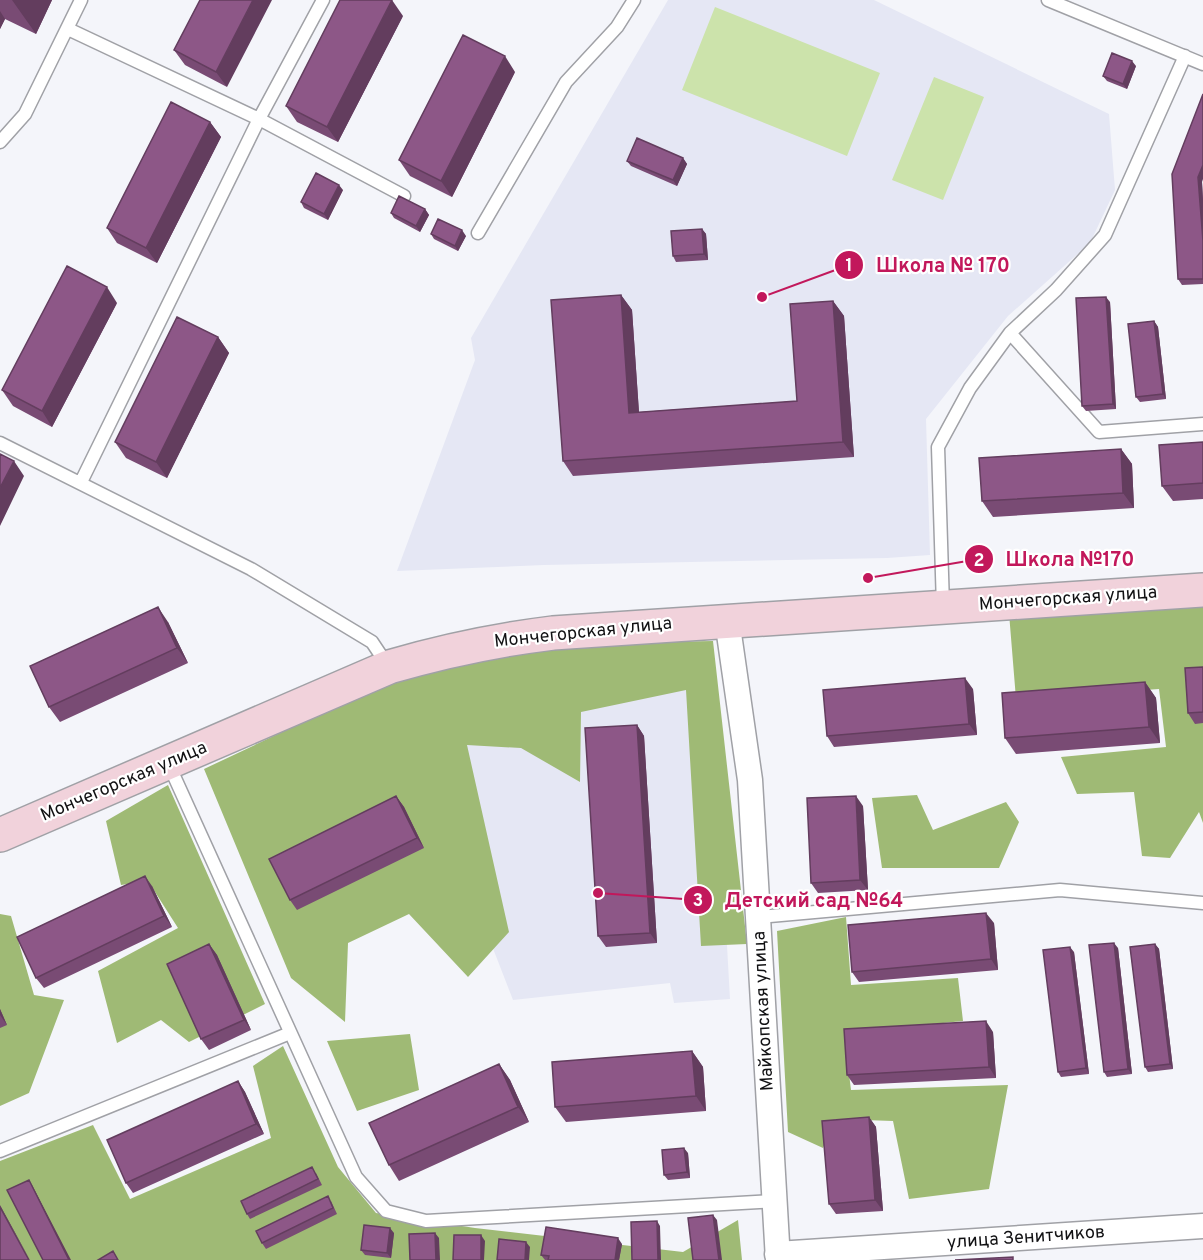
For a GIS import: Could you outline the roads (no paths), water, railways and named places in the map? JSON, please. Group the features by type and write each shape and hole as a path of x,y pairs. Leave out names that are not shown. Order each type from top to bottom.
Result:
{"street":[{"name":"Мончегорская улица","path":"0,835 388,667 444,651 502,639 727,620 883,612 1203,590"},
{"name":"Майкопская улица","path":"727,620 750,780 778,1257"},
{"name":"улица Зенитчиков","path":"778,1257 1203,1226"}],"lane":[{"path":"0,142 25,114 81,0"},
{"path":"81,482 260,119 323,0"},
{"path":"478,233 566,82 617,27 634,0"},
{"path":"1048,0 1203,64"},
{"path":"68,29 260,119 404,196"},
{"path":"943,607 938,447 970,388 1010,333 1056,290 1105,235 1185,56"},
{"path":"1010,333 1099,432 1203,424"},
{"path":"0,443 81,482 272,581 372,642 388,667"},
{"path":"168,763 356,1177 386,1211 426,1221 775,1201"},
{"path":"759,917 1060,890 1203,903"},
{"path":"0,1151 290,1034"}],"place":[{"name":"Школа № 170","path":"762,297"},
{"name":"Школа №170","path":"868,578"},
{"name":"Детский сад №64","path":"598,893"}]}
